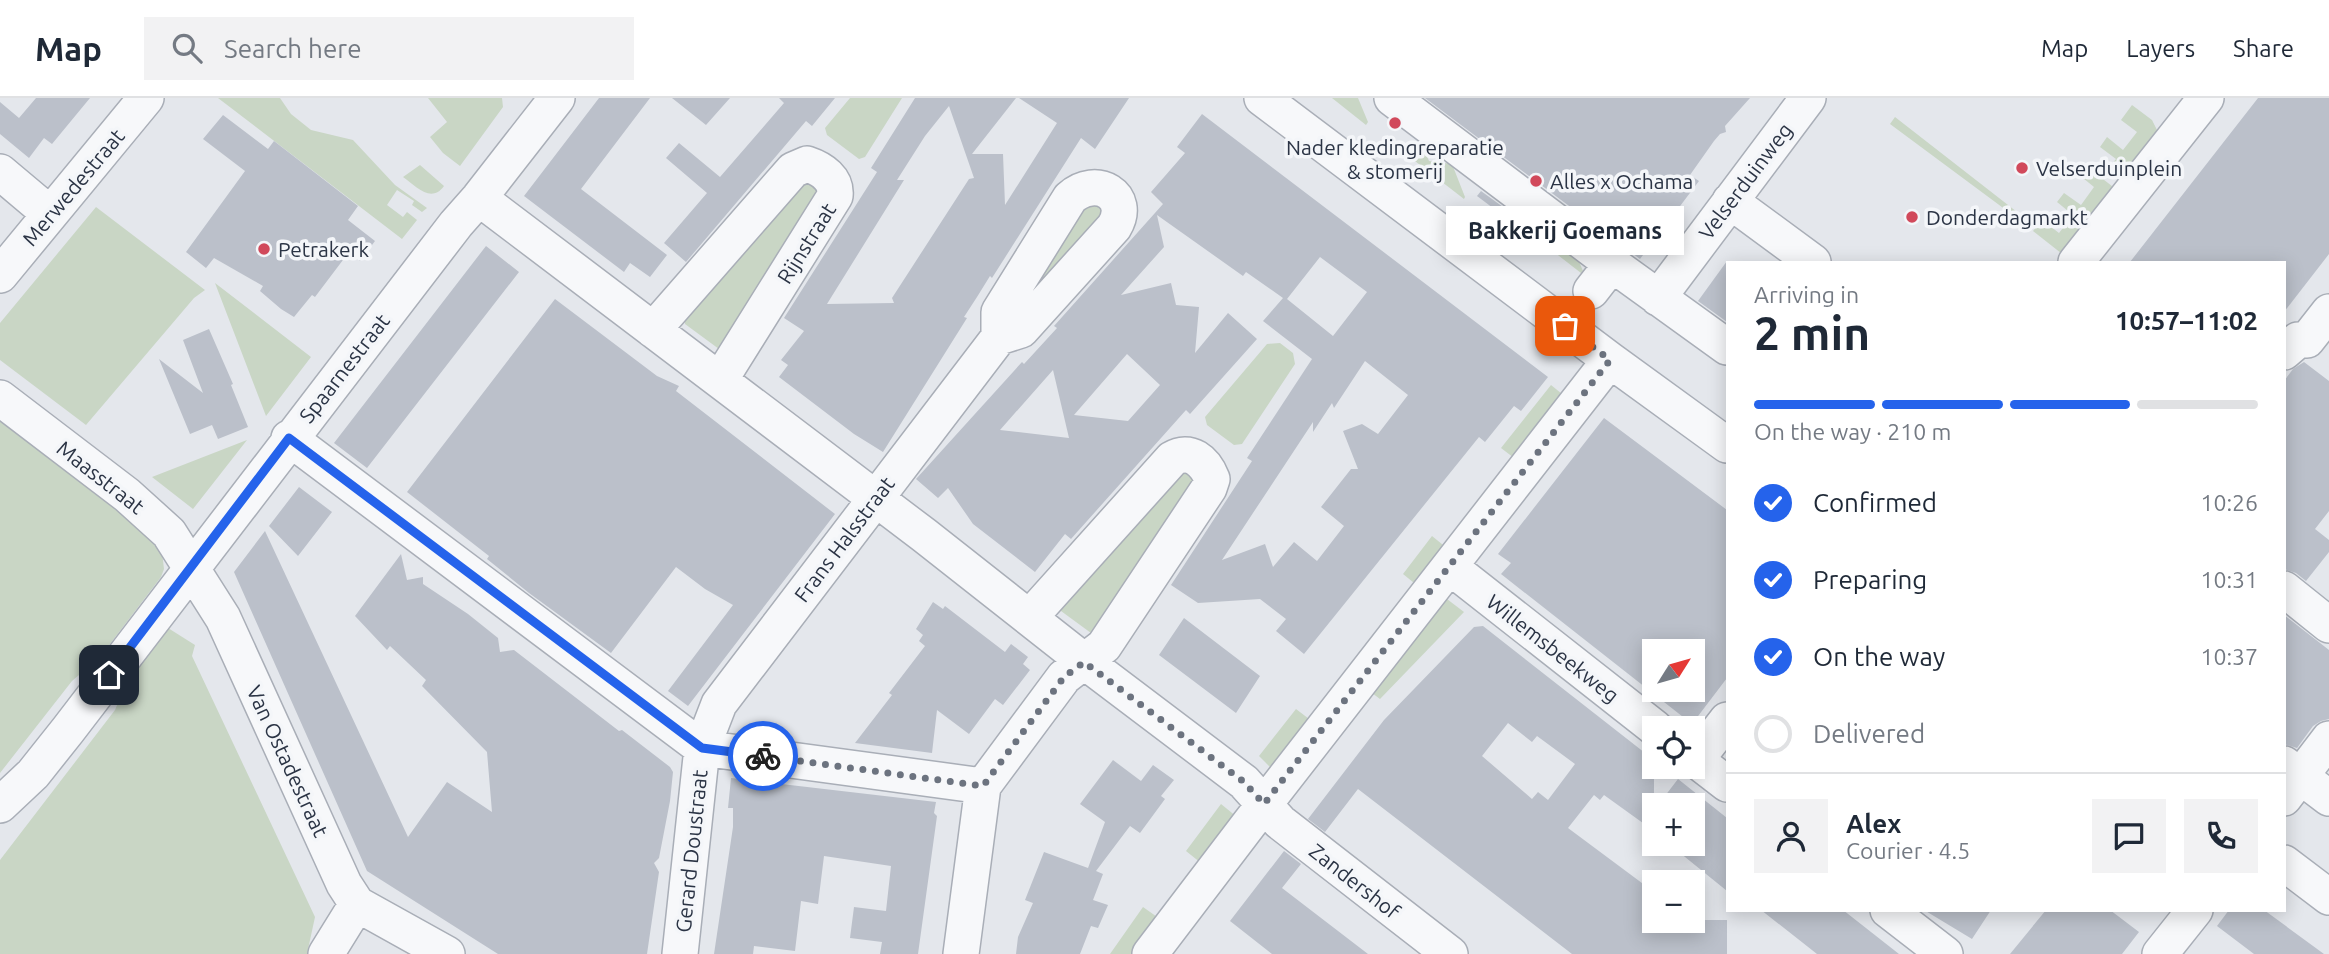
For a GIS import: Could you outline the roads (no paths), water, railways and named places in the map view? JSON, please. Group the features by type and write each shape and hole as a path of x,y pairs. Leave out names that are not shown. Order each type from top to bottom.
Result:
{"street":[{"name":"Merwedestraat","path":"0,275 146,98"},
{"name":"Spaarnestraat","path":"0,824 33,774 289,438 557,98"},
{"path":"1262,98 1726,444"},
{"path":"1392,98 1726,346"},
{"name":"Velserduinweg","path":"1658,298 1808,98"},
{"path":"2078,261 2206,98"},
{"name":"Rijnstraat","path":"653,330 793,170 807,164 815,167 832,180 835,196 720,380"},
{"path":"0,172 50,214"},
{"path":"479,198 1244,782 1264,804"},
{"path":"1730,201 1812,261"},
{"path":"1591,291 1612,264"},
{"path":"2307,350 2329,312"},
{"name":"Frans Halsstraat","path":"702,748 719,704 999,337"},
{"path":"1150,954 1610,360"},
{"name":"Maasstraat","path":"0,398 127,495 169,533 192,565"},
{"path":"289,438 702,748 983,786"},
{"path":"961,954 983,786 1064,677 1104,646 1209,488 1212,479 1208,469 1200,460 1189,454 1180,454 1171,459 1030,617"},
{"name":"Van Ostadestraat","path":"192,565 223,618 344,884 357,904"},
{"name":"Willemsbeekweg","path":"1450,567 1642,718"},
{"path":"2286,591 2329,625"},
{"path":"1705,746 1726,721"},
{"path":"2329,739 2289,780 2329,798"},
{"name":"Gerard Doustraat","path":"680,954 702,748"},
{"path":"1705,768 1726,784"},
{"name":"Spaarnestraat","path":"0,805 33,774"},
{"name":"Zandershof","path":"1264,804 1280,822 1450,954"},
{"path":"2286,865 2329,897"},
{"path":"326,954 357,904 447,954"},
{"path":"1891,912 1945,954"},
{"path":"2160,954 2193,912"}],"place":[{"name":"Nader kledingreparatie & stomerij","path":"1395,123"},
{"name":"Velserduinplein","path":"2022,168"},
{"name":"Alles x Ochama","path":"1536,181"},
{"name":"Donderdagmarkt","path":"1912,217"},
{"name":"Petrakerk","path":"264,249"},
{"name":"Bakkerij Goemans","path":"1565,326"}]}
